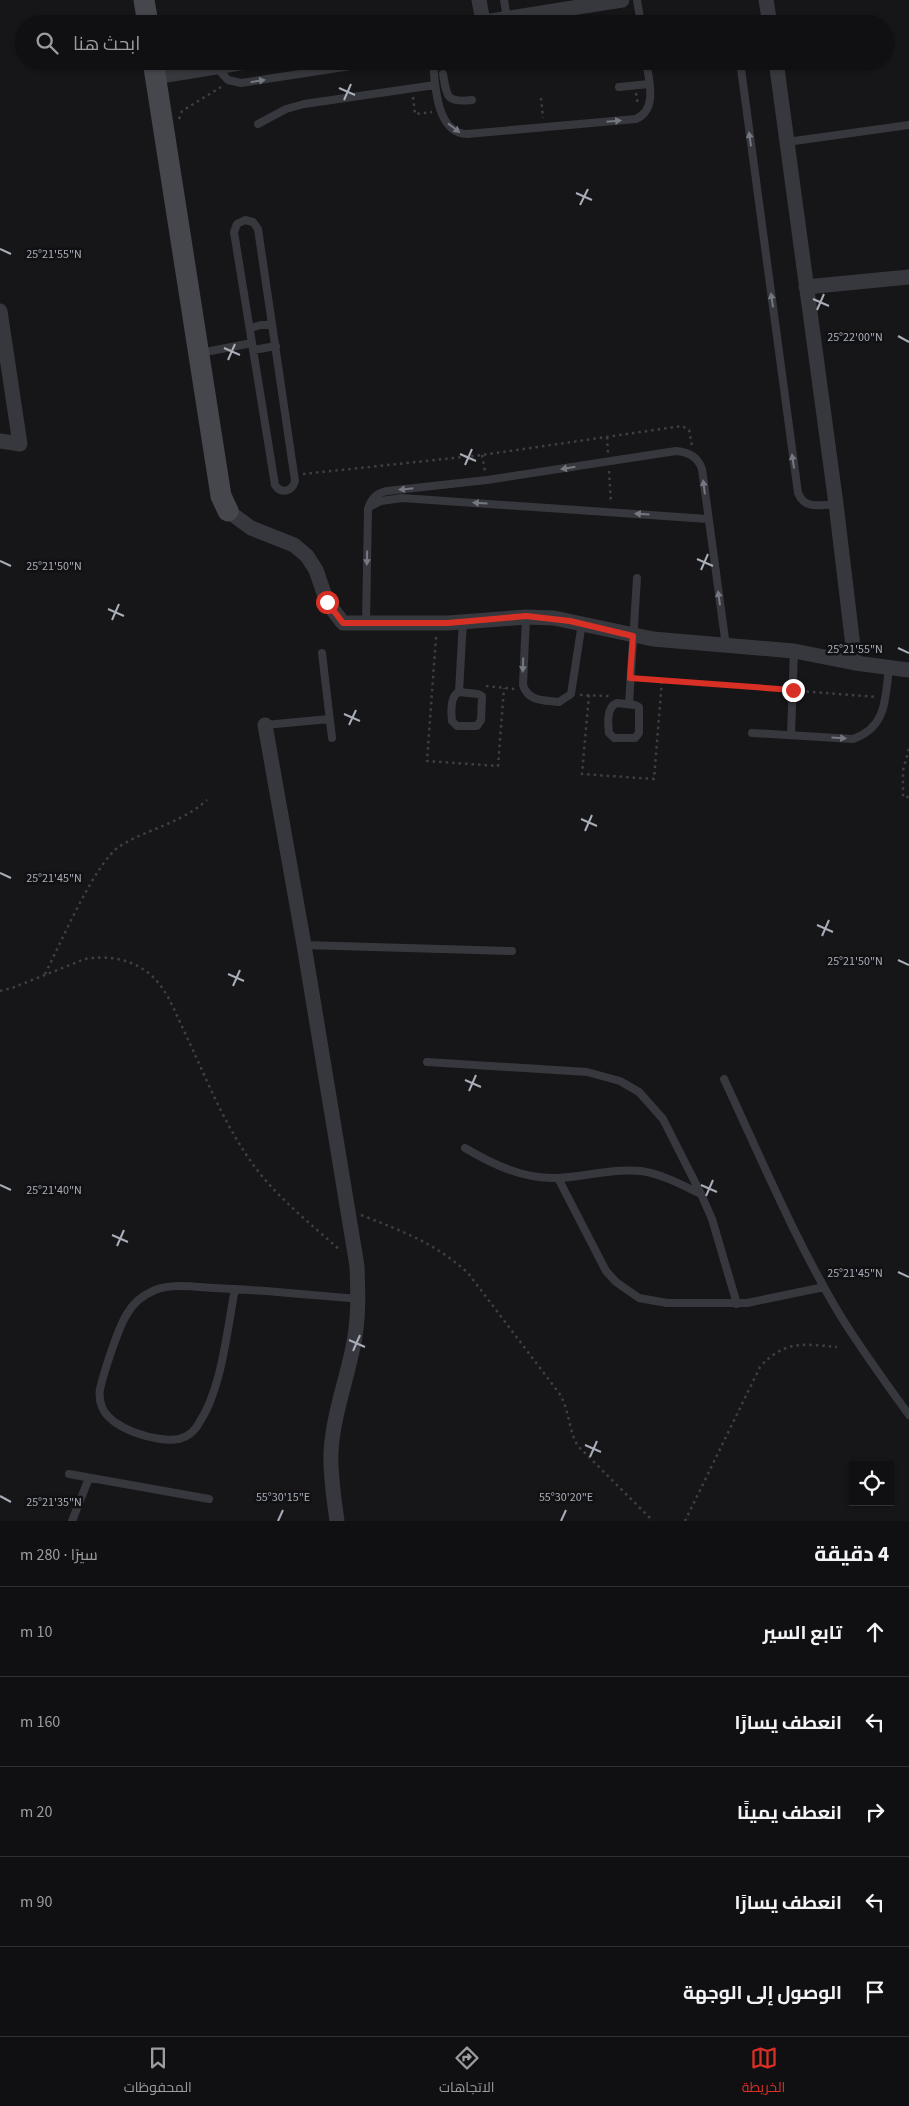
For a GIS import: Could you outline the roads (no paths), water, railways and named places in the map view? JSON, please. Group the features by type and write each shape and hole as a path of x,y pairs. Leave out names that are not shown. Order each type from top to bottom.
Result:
{"street":[{"path":"144,0 146,15"},
{"path":"478,15 479,0"},
{"path":"526,15 618,0"},
{"path":"766,0 768,15"},
{"path":"154,70 221,496 228,511 251,528 301,550 316,570 323,594 337,617 343,623 463,621 526,616 554,618 633,636 794,652 909,670"},
{"path":"777,70 836,504 855,663"},
{"path":"806,287 909,277"},
{"path":"0,311 20,444 0,441"},
{"path":"265,725 348,1210 359,1299 353,1347 336,1419 331,1452 332,1485 337,1521"}],"lane":[{"path":"504,0 506,15"},
{"path":"636,0 639,15"},
{"path":"219,70 231,81 241,83 325,70"},
{"path":"434,70 441,111 446,123 457,132 467,134 636,119 644,115 650,104 647,70"},
{"path":"741,70 798,493 803,502 808,505 836,504"},
{"path":"443,74 448,97 458,102 472,100"},
{"path":"619,87 649,84"},
{"path":"258,124 278,112 304,104 435,85"},
{"path":"787,142 909,125"},
{"path":"245,220 253,222 258,229 272,325 294,475 294,484 290,490 283,491 275,485 234,232 237,224 245,220"},
{"path":"250,328 272,325"},
{"path":"198,353 253,346 276,346"},
{"path":"366,623 369,507 373,498 382,492 487,480 676,451 686,452 693,456 702,469 726,646"},
{"path":"369,507 381,501 402,498 708,519"},
{"path":"629,704 637,578"},
{"path":"526,616 523,685 524,690 535,699 560,702 571,694 582,623"},
{"path":"460,688 482,696 481,720 477,726 457,726 452,721 453,698 460,688 463,621"},
{"path":"791,735 794,652"},
{"path":"322,653 332,738"},
{"path":"752,733 853,739 864,735 878,723 886,697 889,668"},
{"path":"614,704 629,704 635,705 640,709 638,734 633,739 614,738 609,733 610,709 614,704"},
{"path":"265,725 329,719"},
{"path":"304,945 512,951"},
{"path":"427,1062 587,1072 620,1081 648,1100 663,1119 702,1194 712,1219 737,1304"},
{"path":"724,1079 795,1230 824,1286 856,1341 909,1415"},
{"path":"465,1148 494,1164 520,1174 558,1178 621,1171 643,1172 665,1178 702,1194"},
{"path":"558,1178 606,1272 627,1291 653,1302 737,1304 824,1286"},
{"path":"235,1289 214,1392 206,1412 195,1429 184,1437 177,1439 158,1438 136,1433 111,1420 103,1409 100,1390 121,1326 134,1304 144,1295 169,1286 235,1289 359,1299"},
{"path":"69,1474 209,1498"},
{"path":"72,1521 90,1478"}]}
